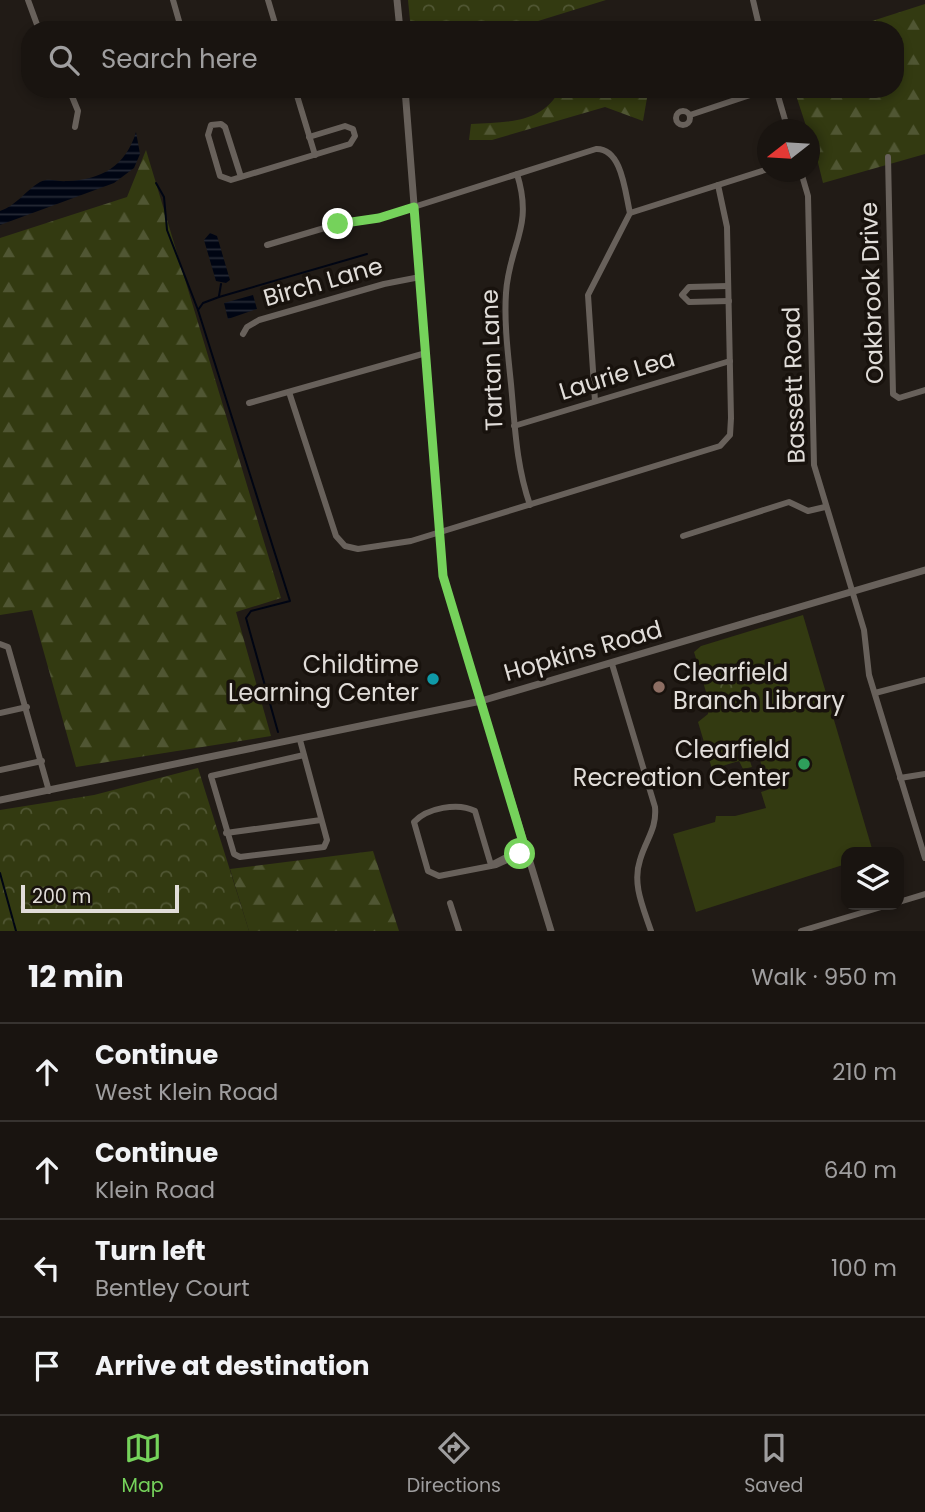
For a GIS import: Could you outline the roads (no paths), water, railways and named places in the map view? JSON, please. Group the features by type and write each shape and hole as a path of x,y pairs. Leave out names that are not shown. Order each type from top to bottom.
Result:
{"street":[{"path":"28,0 36,21"},
{"path":"173,0 178,21"},
{"path":"268,0 274,21"},
{"path":"397,0 399,21"},
{"path":"753,0 758,21"},
{"path":"73,98 78,111 75,127"},
{"path":"298,98 315,155"},
{"path":"406,98 443,576 523,853 551,931"},
{"path":"690,115 741,98"},
{"path":"779,98 785,119"},
{"path":"241,177 225,127 221,124 211,125 208,135 220,176 226,180 241,177 350,144 354,141 354,132 345,126 309,137"},
{"path":"267,245 414,207 591,149 606,150 614,156 630,213 588,295 595,401"},
{"name":"Oakbrook Drive","path":"888,157 893,394 899,398 925,390"},
{"path":"630,213 757,173"},
{"name":"Tartan Lane","path":"517,174 524,197 524,223 510,270 505,302 518,468 530,505"},
{"name":"Bassett Road","path":"804,182 808,195 814,465 864,630 867,663 874,693 925,858"},
{"path":"289,391 336,536 341,543 358,549 379,548 440,533 725,443 731,430 729,286 727,227 718,185"},
{"name":"Birch Lane","path":"243,334 247,327 260,320 384,284 420,278"},
{"path":"729,286 689,287 682,295 689,302 729,301"},
{"path":"249,403 426,353"},
{"name":"Laurie Lea","path":"514,426 730,361"},
{"path":"683,536 789,502 808,511 825,507"},
{"name":"Hopkins Road","path":"0,800 481,701 925,570"},
{"path":"0,644 8,648 49,791"},
{"path":"612,664 656,807 656,822 640,858 637,876 637,888 650,931"},
{"path":"874,693 925,680"},
{"path":"0,713 27,708"},
{"path":"300,740 327,841 324,847 240,857 234,854 210,780 214,773 304,755"},
{"path":"0,770 42,761"},
{"path":"900,778 925,774"},
{"path":"491,865 474,811 465,806 423,813 414,822 428,871 439,876 491,865 523,853"},
{"path":"226,833 321,820"},
{"path":"904,900 925,894"},
{"path":"450,903 459,931"},
{"path":"801,931 871,910"}],"waterway":[{"path":"156,183 164,197 167,230 198,310"},
{"path":"278,732 246,618 251,611 290,601 198,310 203,303 219,297 367,254"},
{"path":"219,296 221,284"},
{"path":"0,873 16,931"}],"place":[{"name":"Childtime Learning Center","path":"433,679"},
{"name":"Clearfield Branch Library","path":"659,687"},
{"name":"Clearfield Recreation Center","path":"804,764"}]}
